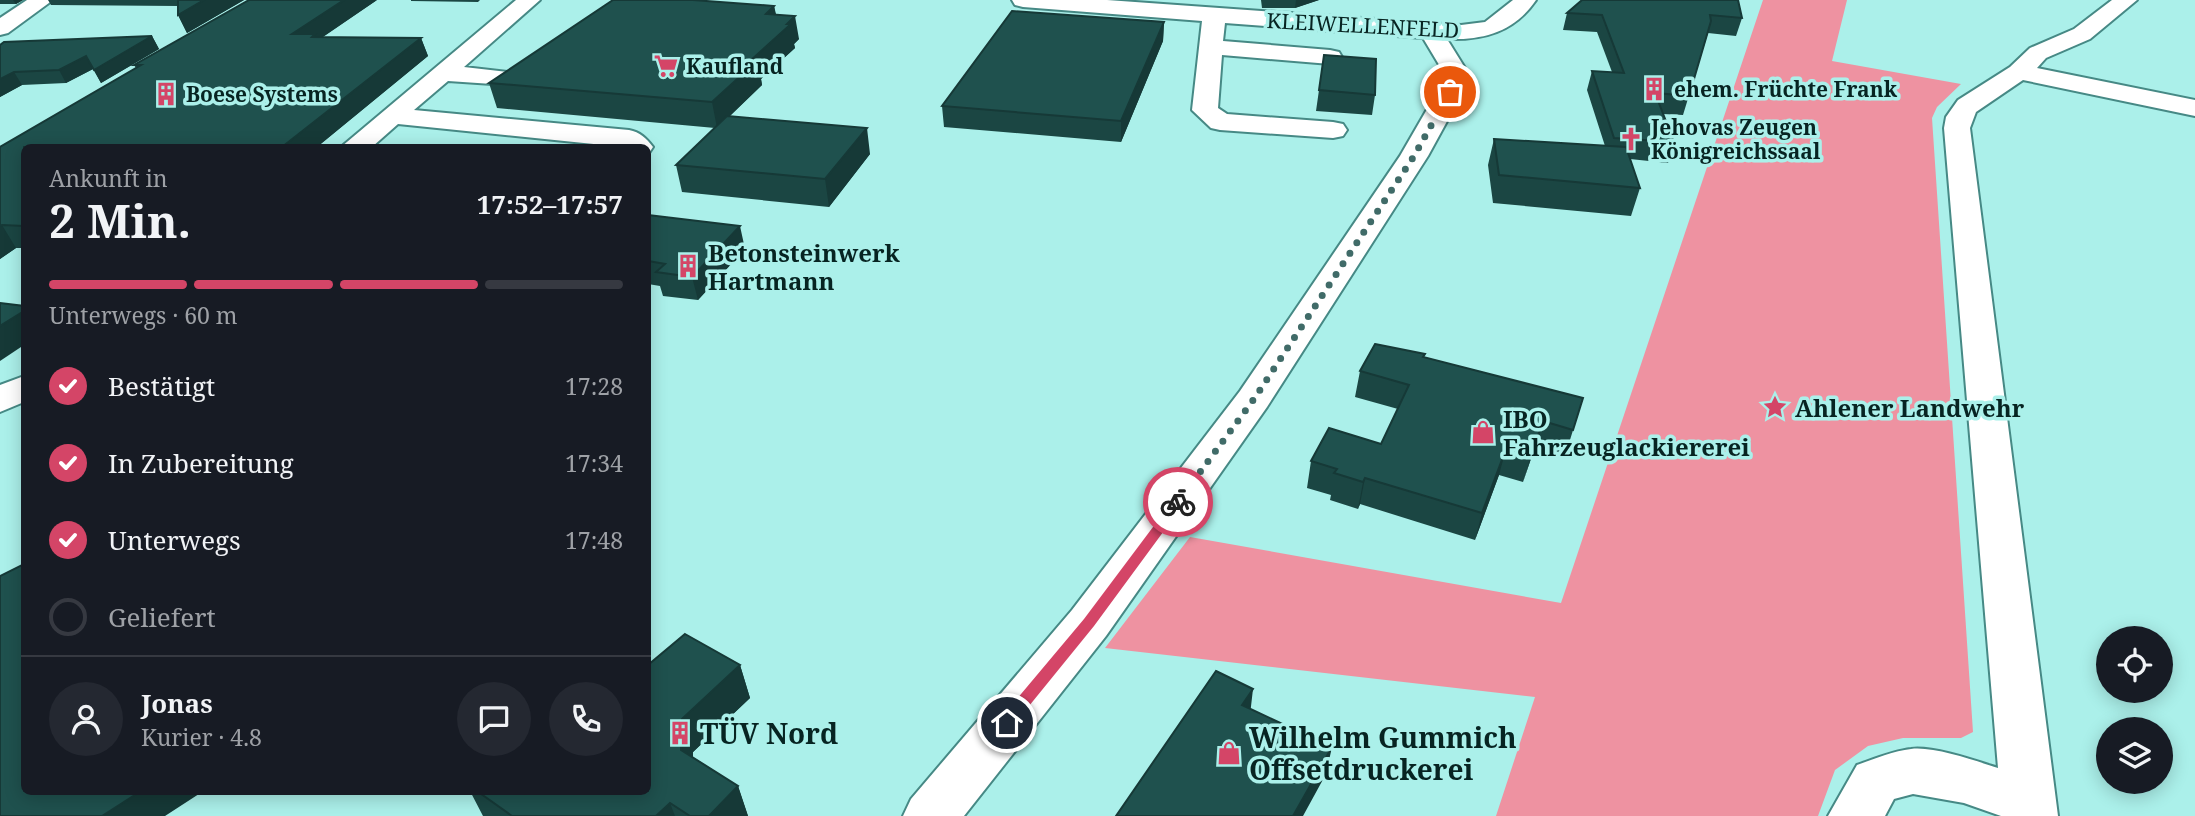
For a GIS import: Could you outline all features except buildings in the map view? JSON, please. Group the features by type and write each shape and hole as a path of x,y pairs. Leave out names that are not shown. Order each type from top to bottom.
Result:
{"street":[{"path":"0,28 42,0"},
{"path":"359,144 529,0"},
{"path":"1014,0 1016,17 1022,19 1118,27 1157,27 1170,12"},
{"name":"KLEIWELLENFELD","path":"1023,0 1170,12 1205,10 1431,32 1493,29 1507,20 1525,0"},
{"path":"1856,816 1876,782 1913,771 1964,780 2029,809 1958,128 1959,117 1967,106 2028,62 2082,34 2126,0"},
{"path":"1205,10 1211,47 1205,110 1220,122 1333,130"},
{"path":"931,816 1089,622 1254,399 1414,156 1450,92 1453,68 1431,32"},
{"path":"1211,47 1330,57"},
{"path":"2028,62 2195,108"},
{"path":"443,73 507,78"},
{"path":"392,116 629,138 636,144"},
{"path":"0,401 21,389"}],"shaded area":[{"path":"1763,0 1847,0 1832,61 1961,84 1937,107 1932,118 1973,732 1961,738 1903,738 1868,746 1835,770 1818,816 1496,816 1535,697 1105,648 1190,537 1561,603"}],"way so far":[{"path":"1178,502 1254,399 1414,156 1450,92"}],"place":[{"name":"Kaufland","path":"666,66"},
{"name":"ehem. Früchte Frank","path":"1654,89"},
{"name":"Boese Systems","path":"166,94"},
{"name":"Jehovas Zeugen Königreichssaal","path":"1631,139"},
{"name":"Betonsteinwerk Hartmann","path":"688,266"},
{"name":"Ahlener Landwehr","path":"1775,407"},
{"name":"IBO Fahrzeuglackiererei","path":"1483,432"},
{"name":"TÜV Nord","path":"680,733"},
{"name":"Wilhelm Gummich Offsetdruckerei","path":"1229,753"}],"route":[{"path":"1007,723 1089,622 1178,502"}]}
